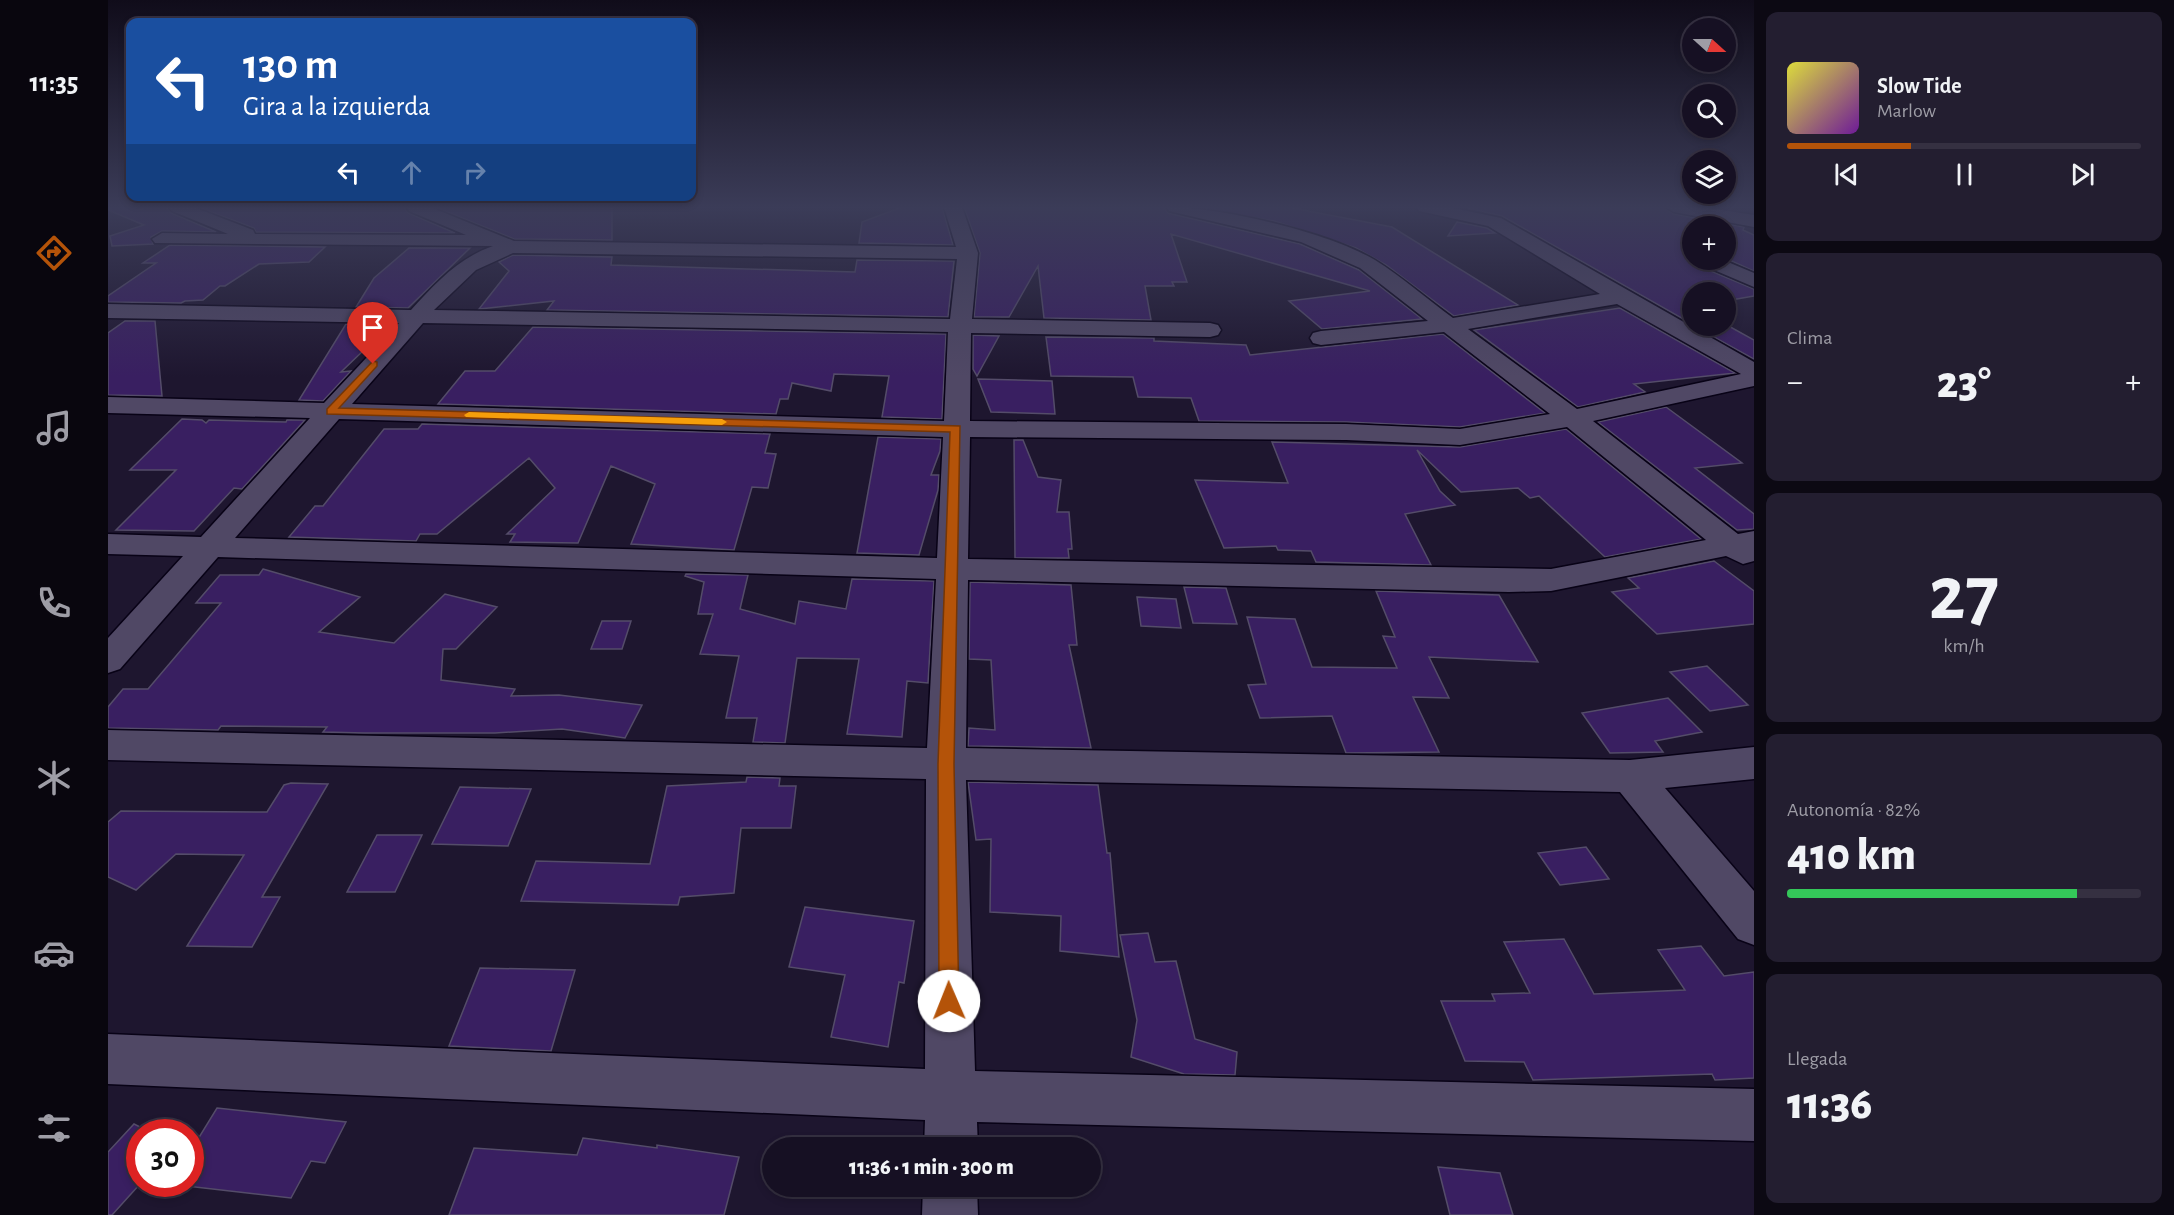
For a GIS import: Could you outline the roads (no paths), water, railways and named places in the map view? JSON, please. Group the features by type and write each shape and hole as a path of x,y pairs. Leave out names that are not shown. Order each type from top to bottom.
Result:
{"street":[{"path":"108,660 416,316 468,264"},
{"path":"951,1137 946,764 950,569 960,326 967,264"},
{"path":"1365,264 1451,325 1746,550"},
{"path":"1564,264 1754,372"},
{"path":"1729,270 1754,281"},
{"path":"1321,338 1451,325 1620,297"},
{"path":"108,311 1210,330"},
{"path":"108,405 956,429 1346,432 1460,438 1572,418 1754,379"},
{"path":"108,544 950,569 1551,580 1746,550"},
{"path":"108,745 946,764 1630,776 1754,763"},
{"path":"1630,776 1754,924"},
{"path":"108,1059 951,1096 1754,1115"},
{"path":"950,1197 950,1215"}]}
